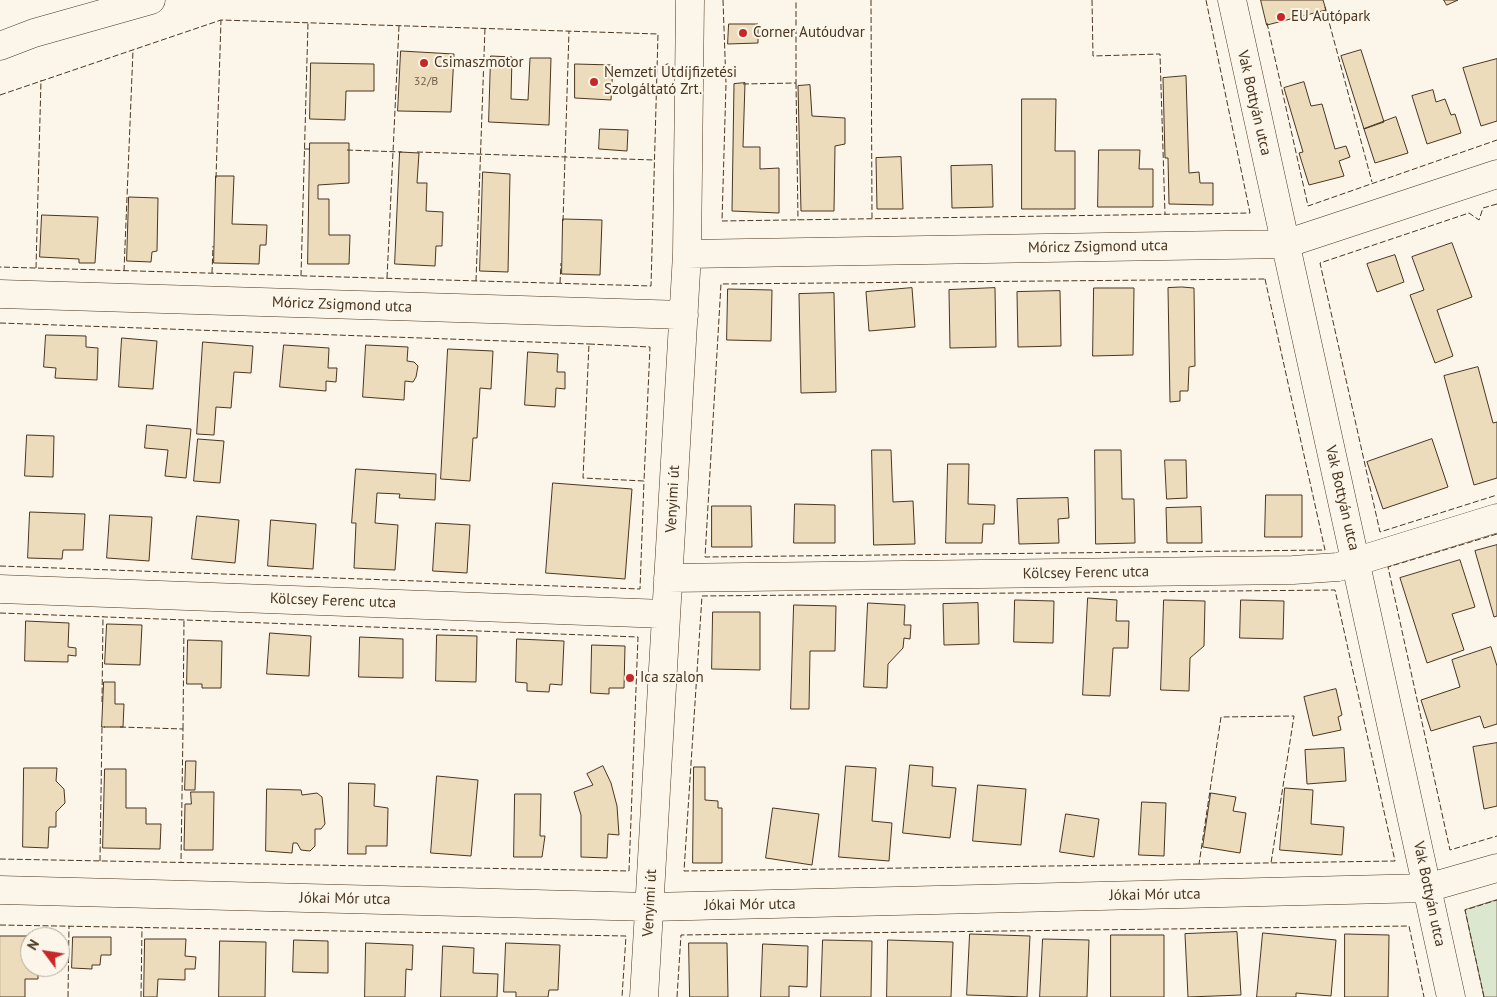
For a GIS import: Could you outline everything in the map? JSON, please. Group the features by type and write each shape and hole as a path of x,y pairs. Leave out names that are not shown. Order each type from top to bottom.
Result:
{"street":[{"path":"0,46 34,34 151,0"},
{"name":"Venyimi út","path":"644,997 687,254 690,0"},
{"name":"Vak Bottyán utca","path":"1232,0 1451,997"},
{"name":"Móricz Zsigmond utca","path":"687,254 1285,244 1497,174"},
{"name":"Móricz Zsigmond utca","path":"0,294 684,315"},
{"name":"Kölcsey Ferenc utca","path":"668,578 1338,568 1497,518"},
{"name":"Kölcsey Ferenc utca","path":"0,589 666,614"},
{"name":"Jókai Mór utca","path":"0,890 650,907 1427,888 1497,868"}],"green space":[{"path":"1497,900 1497,997 1484,997 1465,910"}],"building":[{"name":"EU Autópark","path":"1261,0 1323,0 1326,10 1267,25"},
{"path":"1444,0 1458,0 1447,5"},
{"name":"Corner Autóudvar","path":"729,24 758,24 758,43 728,44"},
{"path":"1361,50 1384,122 1364,129 1341,56"},
{"path":"401,51 454,54 451,112 398,111"},
{"path":"491,56 512,57 511,99 528,100 530,58 551,58 549,125 489,122"},
{"path":"1497,59 1497,121 1481,126 1463,68"},
{"path":"311,63 374,64 374,91 346,91 345,120 310,119"},
{"name":"Nemzeti Útdíjfizetési Szolgáltató Zrt.","path":"575,64 613,65 611,100 575,98"},
{"path":"1186,76 1189,173 1199,172 1200,183 1213,183 1213,205 1169,204 1168,158 1165,158 1163,78"},
{"path":"1304,82 1311,106 1322,104 1335,149 1346,146 1350,157 1339,161 1344,176 1309,185 1299,153 1303,152 1284,88"},
{"path":"745,83 743,147 760,147 760,169 779,168 779,213 732,211 734,84"},
{"path":"810,85 812,116 845,118 845,144 835,146 834,211 801,211 798,86"},
{"path":"1433,90 1436,102 1445,99 1451,115 1455,114 1461,133 1427,144 1412,96"},
{"path":"1022,99 1056,99 1055,151 1075,151 1075,209 1022,209"},
{"path":"1396,117 1408,153 1375,163 1364,129"},
{"path":"600,129 628,130 627,151 599,149"},
{"path":"310,143 349,143 349,183 318,185 318,199 329,199 329,235 350,235 349,264 308,264"},
{"path":"1099,150 1140,150 1139,169 1153,169 1153,207 1098,207"},
{"path":"400,152 419,153 417,183 427,183 426,211 443,212 442,246 436,246 435,266 395,264"},
{"path":"901,157 903,209 877,209 876,158"},
{"path":"992,165 993,207 952,208 951,166"},
{"path":"483,172 510,174 508,272 480,271"},
{"path":"216,176 234,176 232,224 267,225 266,245 260,245 259,264 214,263"},
{"path":"129,197 158,198 157,251 152,252 151,262 127,261"},
{"path":"42,215 98,217 95,263 79,263 79,259 40,257"},
{"path":"563,219 602,220 600,275 562,274"},
{"path":"1452,243 1472,297 1437,310 1453,356 1435,363 1410,295 1424,290 1412,257"},
{"path":"1395,255 1404,282 1377,292 1367,264"},
{"path":"912,288 915,327 869,331 866,292"},
{"path":"995,288 996,347 950,348 949,290"},
{"path":"1094,288 1134,288 1133,355 1093,356"},
{"path":"1168,288 1194,288 1195,366 1189,367 1188,391 1180,391 1180,401 1170,402"},
{"path":"728,289 772,290 771,341 727,340"},
{"path":"1060,291 1061,346 1018,347 1017,292"},
{"path":"834,293 836,392 801,393 799,294"},
{"path":"46,335 86,336 86,347 98,348 97,380 55,378 56,368 44,367"},
{"path":"122,338 157,341 153,389 119,387"},
{"path":"203,342 253,346 251,373 234,372 231,408 216,407 214,435 197,434"},
{"path":"284,345 329,348 328,368 337,368 336,382 326,381 326,391 280,387"},
{"path":"366,345 408,347 407,361 414,362 418,366 413,382 405,381 404,400 363,397"},
{"path":"448,349 493,351 491,389 480,388 477,438 473,438 470,481 441,479"},
{"path":"528,352 558,354 557,372 565,372 565,389 556,388 555,407 525,405"},
{"path":"1478,367 1493,423 1497,422 1497,478 1474,485 1444,376"},
{"path":"147,425 191,429 186,478 165,476 168,450 145,448"},
{"path":"27,435 54,436 53,477 25,476"},
{"path":"198,439 224,441 220,483 194,481"},
{"path":"1432,439 1448,487 1383,509 1367,462"},
{"path":"872,450 891,450 893,502 913,501 915,544 874,545"},
{"path":"1095,450 1121,450 1122,499 1134,499 1135,543 1096,544"},
{"path":"1165,460 1186,460 1187,498 1167,499"},
{"path":"948,464 969,464 968,504 995,505 994,524 983,524 982,543 946,543"},
{"path":"356,469 436,474 435,500 399,498 400,494 377,493 375,523 398,525 395,570 354,568 356,523 352,523"},
{"path":"553,483 632,489 625,579 546,573"},
{"path":"1266,495 1302,495 1302,537 1265,537"},
{"path":"1068,498 1069,518 1058,519 1059,543 1019,544 1017,499"},
{"path":"795,504 835,505 835,543 794,543"},
{"path":"712,506 751,506 752,547 712,547"},
{"path":"1201,507 1202,543 1167,543 1166,508"},
{"path":"30,512 85,514 83,550 63,550 62,559 28,558"},
{"path":"110,515 152,517 149,561 107,558"},
{"path":"197,516 239,520 235,563 192,559"},
{"path":"271,520 316,524 313,569 268,566"},
{"path":"436,523 470,525 467,573 433,571"},
{"path":"1497,545 1497,616 1494,617 1475,551"},
{"path":"1460,560 1475,607 1452,614 1464,650 1427,663 1400,578"},
{"path":"1088,598 1117,600 1116,621 1129,621 1128,648 1113,648 1110,696 1083,695"},
{"path":"1015,600 1054,601 1053,643 1014,642"},
{"path":"1164,600 1205,601 1204,646 1190,658 1189,691 1161,690"},
{"path":"1241,600 1284,601 1283,639 1240,638"},
{"path":"868,603 905,605 904,625 911,625 910,639 904,638 903,648 888,664 887,688 864,687"},
{"path":"978,603 979,644 944,645 943,604"},
{"path":"794,605 836,606 835,651 810,651 809,709 791,709"},
{"path":"713,612 760,612 760,670 712,669"},
{"path":"26,621 69,623 68,647 76,648 76,656 68,655 68,662 25,661"},
{"path":"107,624 142,625 140,665 105,664"},
{"path":"270,633 311,636 309,676 267,674"},
{"path":"437,635 477,636 476,682 436,681"},
{"path":"360,637 403,639 403,678 359,677"},
{"path":"517,639 564,641 562,685 550,684 549,692 527,691 527,683 516,682"},
{"path":"188,640 222,641 221,688 202,688 202,684 187,684"},
{"path":"592,645 625,646 624,688 609,688 609,694 591,693"},
{"path":"1491,647 1497,666 1497,724 1484,728 1480,716 1431,731 1421,700 1460,687 1452,660"},
{"path":"104,682 115,682 115,704 124,704 123,727 102,727"},
{"path":"1336,689 1342,715 1338,717 1341,730 1313,736 1304,697"},
{"path":"1497,743 1497,806 1484,809 1473,747"},
{"path":"1344,748 1346,781 1307,784 1305,750"},
{"path":"186,761 196,761 195,790 185,790"},
{"path":"910,765 933,767 932,786 956,788 950,838 903,833"},
{"path":"603,766 611,783 617,806 619,835 608,834 607,858 581,857 581,815 574,792 593,785 587,774"},
{"path":"846,766 876,768 872,821 892,823 889,861 839,857"},
{"path":"694,767 705,767 705,800 718,801 718,808 722,808 722,863 693,863"},
{"path":"24,768 57,768 56,781 64,789 65,803 56,812 56,827 49,827 48,848 23,847"},
{"path":"105,769 126,769 126,808 146,808 146,824 161,824 160,849 103,848"},
{"path":"437,776 478,780 471,856 431,853"},
{"path":"349,783 375,784 374,806 388,808 387,846 366,846 366,854 348,854"},
{"path":"978,785 1026,789 1021,845 973,841"},
{"path":"1285,788 1313,790 1311,824 1344,827 1342,855 1280,850"},
{"path":"267,789 301,790 302,795 317,793 322,797 325,824 321,829 315,829 315,846 310,851 301,850 297,843 293,843 292,853 266,851"},
{"path":"191,792 214,792 213,850 184,850 185,804 191,804"},
{"path":"1211,793 1236,797 1233,811 1246,813 1240,853 1203,847"},
{"path":"515,794 541,794 540,836 545,836 542,857 514,857"},
{"path":"1142,802 1166,803 1164,856 1139,855"},
{"path":"773,808 819,814 812,865 766,858"},
{"path":"1066,814 1099,819 1094,857 1060,852"},
{"path":"1237,932 1241,995 1188,997 1185,934"},
{"path":"1263,933 1336,940 1331,996 1296,993 1296,997 1257,997"},
{"path":"970,934 1030,936 1027,997 967,995"},
{"path":"1345,934 1389,935 1388,997 1345,997"},
{"path":"1111,935 1164,935 1164,997 1111,997"},
{"path":"0,936 20,936 20,977 38,977 38,979 25,979 25,997 0,997"},
{"path":"73,937 111,937 111,955 101,955 100,965 92,965 92,969 72,968"},
{"path":"145,939 186,939 185,956 196,957 195,969 185,969 185,980 158,979 157,997 144,997"},
{"path":"1043,939 1089,940 1087,997 1040,997"},
{"path":"294,940 328,941 328,973 293,972"},
{"path":"823,940 872,941 871,997 821,997"},
{"path":"888,940 953,942 951,997 887,997"},
{"path":"220,941 266,942 265,997 219,997"},
{"path":"366,943 413,945 412,970 406,969 405,997 365,997"},
{"path":"506,943 560,945 558,990 549,990 548,997 516,997 516,992 504,992"},
{"path":"689,943 727,943 728,997 690,997"},
{"path":"763,944 808,946 807,987 789,986 789,997 761,997"},
{"path":"443,946 474,948 473,973 498,974 497,997 441,997"}],"fence":[{"path":"723,0 726,84 722,221 1250,213 1206,0"},
{"path":"743,84 796,83 796,0"},
{"path":"871,0 872,218"},
{"path":"1092,0 1093,56 1160,54 1165,214"},
{"path":"1325,7 1372,182"},
{"path":"0,95 221,20 658,34 651,286 0,267"},
{"path":"216,178 221,20"},
{"path":"301,276 308,23"},
{"path":"1267,23 1308,206 1497,140"},
{"path":"387,278 399,26"},
{"path":"476,281 485,28"},
{"path":"563,221 569,31"},
{"path":"124,271 133,50"},
{"path":"36,268 41,80"},
{"path":"796,83 798,220"},
{"path":"304,149 312,149"},
{"path":"347,150 402,152"},
{"path":"417,152 654,160"},
{"path":"1497,204 1483,208 1479,220 1469,213 1320,263 1380,532 1497,495"},
{"path":"212,273 213,246"},
{"path":"560,283 561,263"},
{"path":"1265,279 1325,550 705,557 721,284 1265,279"},
{"path":"0,323 589,344"},
{"path":"589,344 650,347 644,481 583,478 589,344"},
{"path":"0,566 640,589 644,481"},
{"path":"1497,534 1388,567 1450,850 1497,836"},
{"path":"1199,864 684,871 702,596 1335,590 1395,861 1199,864 1221,717 1294,716 1271,863"},
{"path":"0,613 638,637 629,871 0,859"},
{"path":"102,702 103,616"},
{"path":"183,729 184,619"},
{"path":"100,861 102,727 105,727"},
{"path":"120,727 183,729 181,862"},
{"path":"1484,997 1465,910 1497,900"},
{"path":"0,925 626,936 622,997"},
{"path":"68,997 69,926"},
{"path":"677,997 681,935 1409,926 1424,997"},
{"path":"141,997 142,927"}],"place":[{"name":"EU Autópark","path":"1281,17"},
{"name":"Corner Autóudvar","path":"743,33"},
{"name":"Csimaszmotor","path":"424,63"},
{"name":"Nemzeti Útdíjfizetési Szolgáltató Zrt.","path":"594,82"},
{"name":"Ica szalon","path":"630,678"}]}
